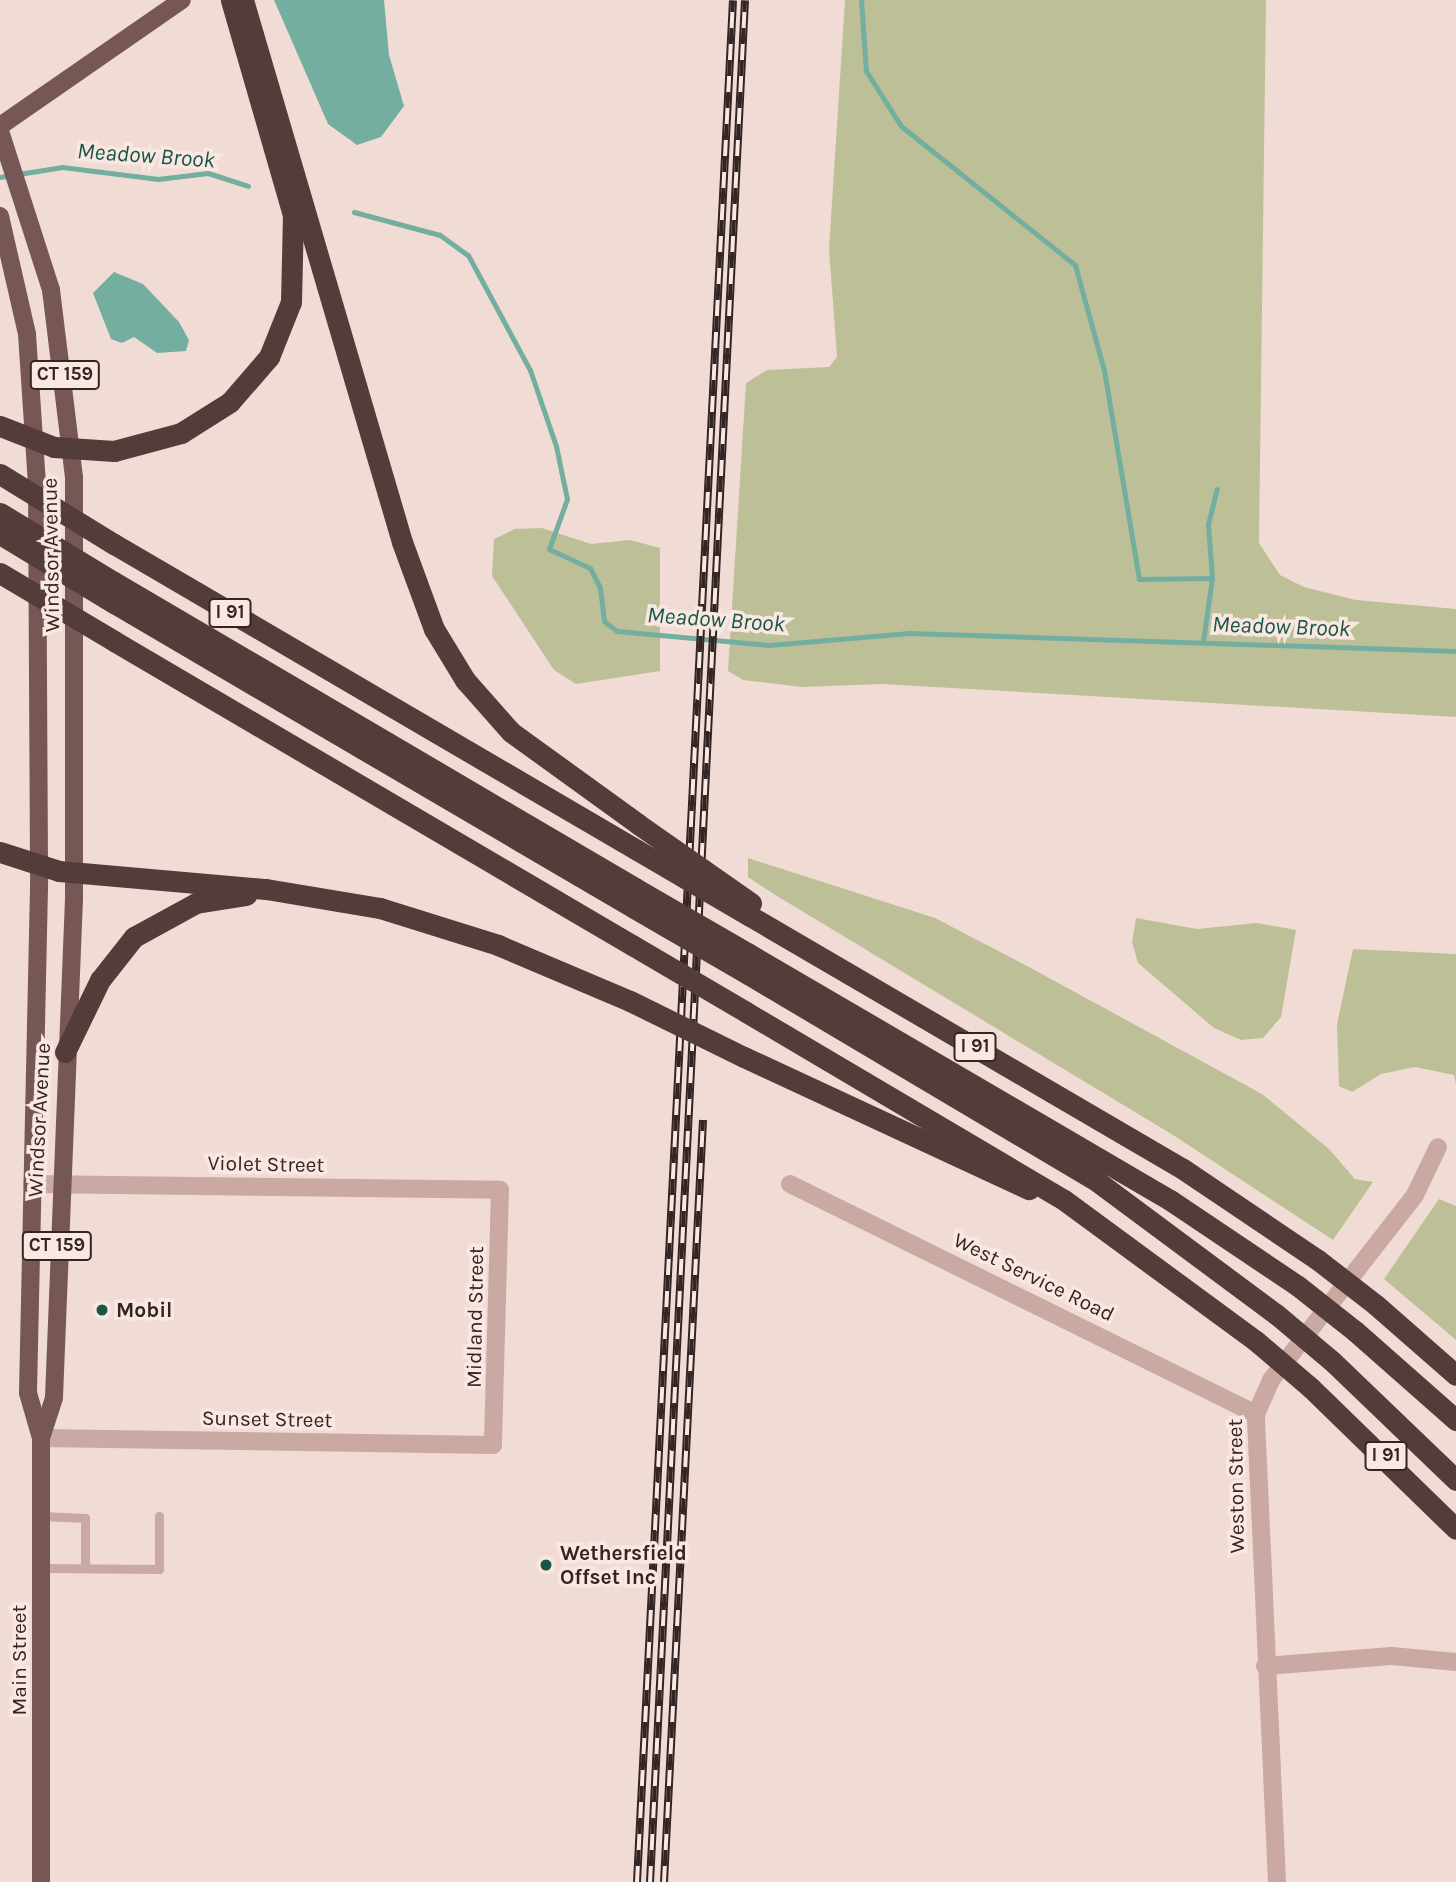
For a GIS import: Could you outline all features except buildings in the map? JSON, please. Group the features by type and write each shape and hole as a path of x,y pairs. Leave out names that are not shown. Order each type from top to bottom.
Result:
{"highway":[{"path":"0,426 54,447 114,451 181,433 230,402 269,357 291,302 293,215 230,0"},
{"path":"243,0 431,621 465,680 511,732 751,910"},
{"name":"I 91","path":"0,474 114,544 637,850 751,910 796,943 1183,1169 1318,1259 1376,1304 1456,1375"},
{"path":"0,513 114,592"},
{"path":"0,534 114,592 748,964 1180,1206 1298,1286 1355,1331 1456,1420"},
{"name":"I 91","path":"0,573 1064,1200 1256,1340 1311,1388 1456,1529"},
{"path":"0,852 38,868 298,893 466,933 630,1002 976,1169 1064,1200"},
{"path":"65,1052 108,968 152,925 207,900 298,893"},
{"path":"748,964 1098,1182 1276,1314 1332,1361 1456,1480"}],"main road":[{"path":"0,128 182,0"},
{"name":"Windsor Avenue","path":"0,128 21,186 51,290 71,430 75,872 59,1185 54,1398 41,1438"},
{"name":"Windsor Avenue","path":"0,216 27,334 34,418 38,868 28,1393 41,1438"},
{"path":"35,1051 65,1052"},
{"path":"31,1244 57,1243"},
{"name":"Main Street","path":"41,1438 41,1882"}],"street":[{"name":"Weston Street","path":"1278,1882 1265,1666 1256,1414 1271,1380 1409,1203 1438,1147"},
{"name":"Violet Street","path":"32,1184 500,1190"},
{"name":"West Service Road","path":"790,1184 1256,1414"},
{"name":"Midland Street","path":"494,1445 500,1190"},
{"name":"Sunset Street","path":"41,1438 494,1445"},
{"path":"1265,1666 1392,1656 1456,1662"}],"lane":[{"path":"42,1516 86,1517 85,1567"},
{"path":"42,1568 159,1569 159,1516"}],"green space":[{"path":"845,0 1266,0 1259,543 1280,575 1304,587 1356,600 1456,609 1456,717 882,684 802,687 743,680 728,671 746,383 767,370 829,367 837,357 829,249"},
{"path":"542,528 591,544 630,540 660,548 660,671 576,684 554,670 492,576 494,539 515,529"},
{"path":"748,858 935,918 1262,1094 1329,1149 1355,1179 1373,1182 1333,1240 1173,1135 772,893 748,877"},
{"path":"1136,918 1197,929 1257,923 1296,930 1281,1017 1263,1038 1241,1040 1214,1028 1138,963 1132,942"},
{"path":"1353,949 1456,954 1456,1084 1454,1075 1415,1067 1381,1074 1352,1092 1339,1086 1337,1024"},
{"path":"1439,1199 1456,1206 1456,1340 1384,1279"}],"water":[{"path":"274,0 384,0 389,55 404,106 381,137 357,145 328,124"},
{"path":"114,272 143,284 179,322 189,340 186,351 157,353 134,337 122,343 111,339 93,293"}],"waterway":[{"path":"861,0 866,71 901,126 1075,265 1104,370 1139,579 1212,578 1203,641"},
{"name":"Meadow Brook","path":"0,177 62,167 158,179 208,173 248,186"},
{"name":"Meadow Brook","path":"354,212 440,235 468,255 530,370 556,446 567,499 549,549 590,568 600,588 604,621 617,631 769,645 909,633 1456,651"},
{"path":"1212,578 1208,524 1217,489"}],"railway":[{"path":"637,1882 733,0"},
{"path":"650,1882 745,0"},
{"path":"664,1882 703,1120"}],"place":[{"name":"Mobil","path":"102,1310"},
{"name":"Wethersfield Offset Inc","path":"546,1565"}]}
